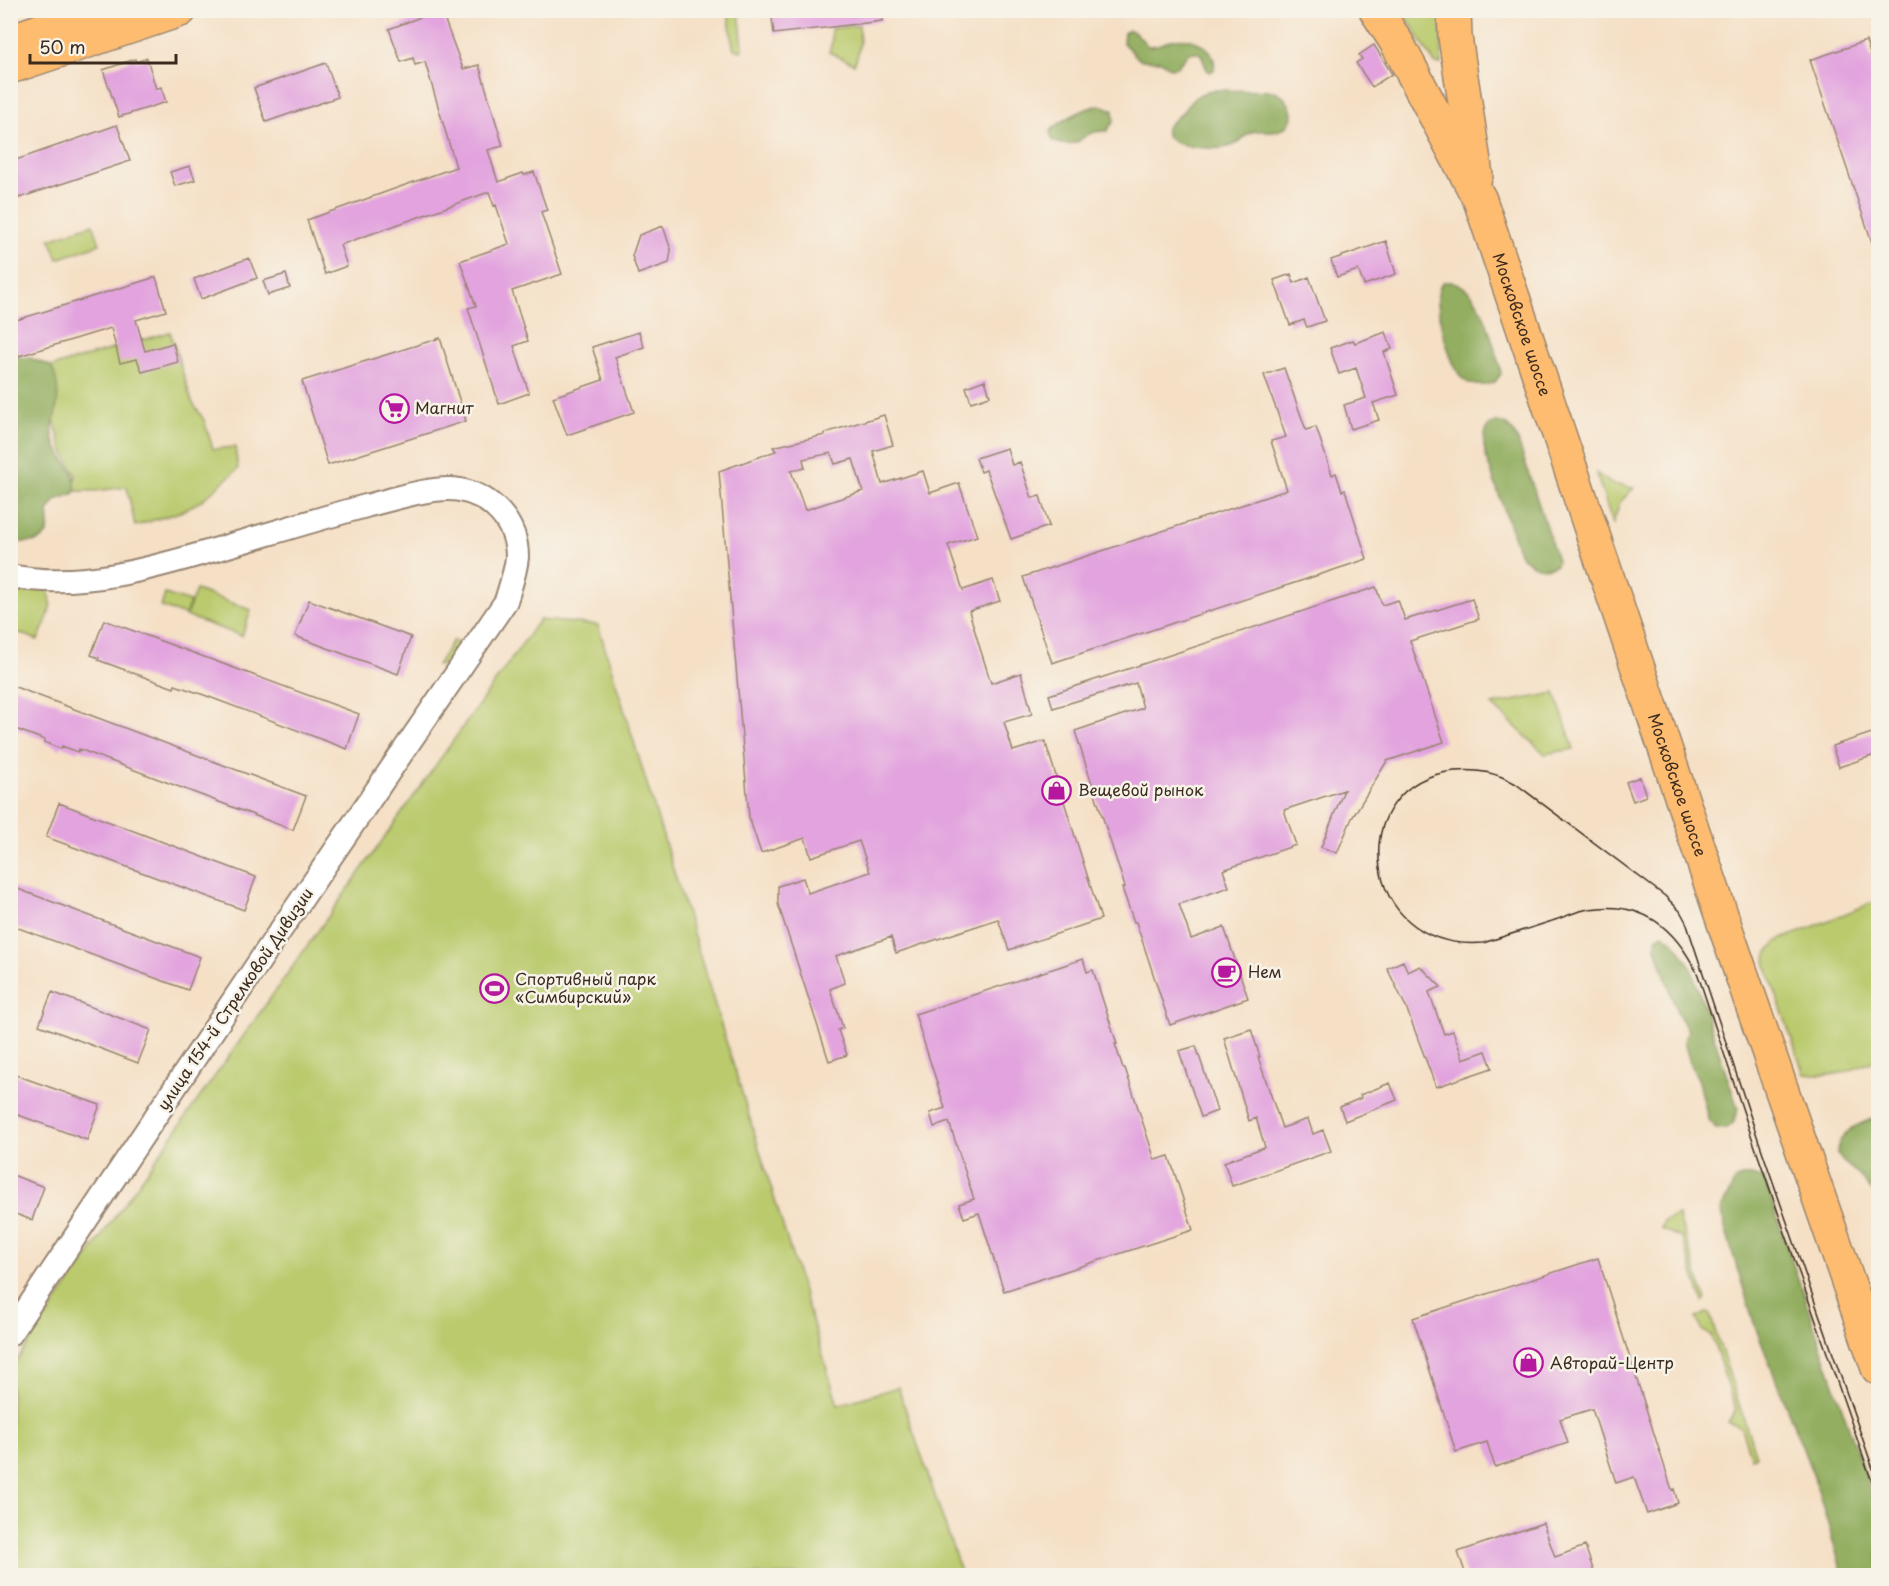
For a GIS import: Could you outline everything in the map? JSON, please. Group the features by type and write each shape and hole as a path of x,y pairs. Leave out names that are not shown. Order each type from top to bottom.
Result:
{"main road":[{"path":"10,41 99,10"},
{"path":"10,67 180,10"},
{"path":"1376,10 1480,200"},
{"path":"1454,10 1455,37 1480,200"},
{"name":"Московское шоссе","path":"1480,200 1729,938 1878,1368"}],"street":[{"name":"улица 154-й Стрелковой Дивизии","path":"10,576 65,581 152,568 401,497 458,489 473,493 494,506 506,519 515,537 517,558 506,601 267,950 10,1334"}],"green space":[{"path":"728,11 739,11 743,46 740,51 734,49 733,46"},
{"path":"1403,11 1441,11 1441,64 1433,61"},
{"path":"859,25 859,50 854,64 829,52 832,42 831,29"},
{"path":"1128,30 1137,34 1148,46 1179,39 1201,44 1212,55 1214,70 1210,72 1207,70 1201,54 1195,52 1189,53 1177,67 1170,68 1161,61 1140,60 1123,43 1124,33"},
{"path":"1212,90 1275,91 1289,105 1292,116 1290,122 1280,130 1252,132 1236,144 1219,148 1199,148 1179,144 1166,135 1166,128 1190,102 1202,93"},
{"path":"1095,106 1104,106 1113,110 1114,121 1107,131 1097,131 1070,144 1061,144 1053,140 1050,132 1053,128"},
{"path":"93,224 100,244 58,259 50,239"},
{"path":"1443,282 1456,283 1467,290 1483,313 1500,368 1501,374 1495,382 1471,384 1459,374 1445,340 1438,303 1439,288"},
{"path":"170,332 192,402 204,420 213,449 235,447 238,469 201,501 180,512 135,526 127,487 73,491 76,475 61,446 41,370"},
{"path":"10,357 30,358 51,366 58,394 53,437 55,445 71,469 75,484 75,493 56,500 48,511 49,522 46,536 29,542 11,542"},
{"path":"1498,422 1508,426 1518,441 1557,560 1556,565 1551,567 1536,566 1519,553 1484,449 1484,438 1488,426"},
{"path":"1596,473 1612,484 1634,488 1620,502 1613,524"},
{"path":"10,584 47,590 50,596 50,608 38,640 11,630"},
{"path":"196,590 251,610 242,636 186,616"},
{"path":"165,594 190,602 185,615 161,607"},
{"name":"Спортивный парк «Симбирский»","path":"539,620 598,625 838,1405 898,1387 962,1575 11,1575 11,1369 109,1225"},
{"path":"453,640 458,644 459,652 449,666 437,665"},
{"path":"1555,693 1574,749 1545,754 1492,705"},
{"path":"1874,902 1878,904 1878,1059 1842,1072 1825,1075 1804,1074 1765,962 1768,952 1777,941"},
{"path":"1663,934 1675,943 1691,967 1738,1109 1734,1122 1726,1129 1716,1128 1708,1119 1699,1081 1690,1063 1684,1042 1688,1030 1677,1012 1656,948 1656,938"},
{"path":"1872,1119 1878,1119 1878,1196 1858,1174 1843,1162 1837,1152 1844,1135 1854,1127"},
{"path":"1745,1176 1764,1179 1878,1513 1878,1575 1843,1575 1814,1477 1755,1326 1721,1209 1736,1179"},
{"path":"1678,1215 1706,1300 1703,1302 1682,1238 1661,1229 1664,1221"},
{"path":"1709,1312 1756,1456 1751,1458 1741,1428 1728,1422 1736,1410 1711,1335 1703,1331 1696,1318"}],"building":[{"path":"441,10 463,69 479,65 503,146 488,150 498,182 523,173 524,175 534,172 547,210 541,212 562,274 512,291 528,341 514,346 529,393 499,404 468,308 476,306 460,261 509,244 496,205 494,206 489,192 340,245 347,266 325,274 307,220 456,167 425,62 415,65 413,58 401,62 389,29"},
{"path":"771,10 881,10 882,21 774,34"},
{"path":"1866,41 1878,79 1878,253 1876,254 1810,60"},
{"path":"1374,45 1392,74 1372,87 1356,63 1362,59 1359,55"},
{"path":"147,58 156,89 161,87 166,102 119,117 103,70 135,59 136,62"},
{"path":"326,63 338,97 266,122 254,88"},
{"path":"117,125 130,161 19,198 10,173 10,162"},
{"path":"190,166 195,180 175,186 170,172"},
{"path":"663,226 671,250 669,263 638,274 632,256 639,235"},
{"path":"1386,241 1396,274 1364,285 1358,270 1337,277 1331,260"},
{"path":"249,258 257,278 201,299 194,279"},
{"path":"286,274 290,288 268,295 263,281"},
{"path":"1291,274 1294,283 1309,277 1325,321 1307,327 1304,320 1290,325 1274,280"},
{"path":"156,277 166,311 136,320 145,351 173,343 178,362 142,372 137,359 120,363 111,328 19,356 10,330 10,322"},
{"path":"639,332 644,347 615,357 634,412 567,435 553,397 603,380 592,347"},
{"path":"1386,332 1392,349 1384,352 1398,395 1373,403 1379,420 1351,429 1344,405 1366,398 1356,368 1339,374 1330,348 1353,340 1355,343"},
{"path":"440,338 466,421 328,465 302,381"},
{"path":"1284,368 1306,430 1316,427 1332,475 1336,473 1342,491 1345,490 1367,559 1052,663 1023,577 1287,490 1271,441 1286,437 1264,375"},
{"path":"985,380 990,396 971,402 966,387"},
{"path":"884,415 893,445 873,451 882,484 923,471 930,493 959,483 977,536 948,545 963,590 993,580 1000,601 969,611 991,683 1021,673 1032,714 1004,722 1013,751 1045,741 1101,919 1009,950 998,919 896,953 891,937 836,956 845,983 830,989 843,1028 838,1030 847,1055 829,1061 778,904 778,886 803,878 808,893 870,872 859,841 811,857 805,838 761,853 749,817 719,471 776,451 773,447 825,435 825,433","holes":["831,453 835,464 853,459 863,491 805,510 791,471 805,468 803,459"]},
{"path":"1007,448 1012,465 1020,462 1032,498 1040,496 1049,526 1011,539 986,470 981,472 976,458"},
{"path":"1376,587 1382,605 1398,600 1405,620 1472,599 1479,619 1410,641 1444,742 1387,761 1352,818 1337,853 1321,847 1344,790 1284,810 1296,845 1223,870 1229,887 1179,904 1191,939 1224,927 1248,998 1170,1025 1136,922 1134,922 1122,888 1125,887 1075,731 1143,708 1136,683 1053,708 1049,695"},
{"path":"309,600 411,637 398,674 295,636"},
{"path":"104,620 359,714 347,749 204,695 175,685 174,688 98,660 99,658 91,655"},
{"path":"10,685 306,796 293,830 79,749 78,752 62,746 61,749 44,742 45,740 10,727"},
{"path":"1878,731 1878,754 1839,767 1832,746"},
{"path":"1640,777 1646,796 1633,801 1626,782"},
{"path":"59,803 256,877 244,910 46,837"},
{"path":"10,886 200,957 188,990 10,925"},
{"path":"1083,959 1087,972 1093,970 1117,1044 1115,1044 1155,1160 1169,1156 1193,1230 1004,1291 979,1213 964,1218 959,1204 974,1199 949,1122 934,1127 930,1113 945,1108 915,1014"},
{"path":"1403,961 1408,972 1420,966 1441,987 1429,992 1444,1034 1453,1031 1463,1059 1486,1051 1492,1068 1436,1087 1406,1007 1387,968"},
{"path":"52,992 151,1030 138,1063 39,1025"},
{"path":"1251,1029 1282,1128 1308,1119 1313,1134 1323,1130 1331,1151 1232,1186 1224,1162 1265,1147 1256,1118 1249,1121 1224,1038"},
{"path":"1196,1046 1217,1111 1201,1117 1179,1051"},
{"path":"10,1073 100,1105 87,1140 10,1112"},
{"path":"1390,1083 1397,1100 1345,1121 1340,1107 1361,1098 1360,1095"},
{"path":"10,1174 44,1187 32,1220 10,1212"},
{"name":"Авторай-Центр","path":"1598,1258 1678,1503 1647,1514 1634,1477 1616,1483 1592,1409 1560,1419 1568,1443 1495,1467 1487,1442 1456,1452 1413,1318"},
{"path":"1543,1523 1555,1557 1585,1546 1595,1575 1466,1575 1458,1552"}],"tram line":[{"path":"1878,1483 1758,1139 1686,922 1680,911 1665,896 1509,780 1486,772 1462,770 1418,782 1394,804 1381,833 1380,865 1389,896 1410,922 1441,939 1483,943 1584,910 1609,907 1626,909 1656,921 1679,944 1689,959 1698,975 1753,1141 1878,1499"}],"place":[{"name":"Магнит","path":"394,408"},
{"name":"Вещевой рынок","path":"1057,790"},
{"name":"Нем","path":"1227,972"},
{"name":"Спортивный парк «Симбирский»","path":"494,988"},
{"name":"Авторай-Центр","path":"1529,1363"}]}
